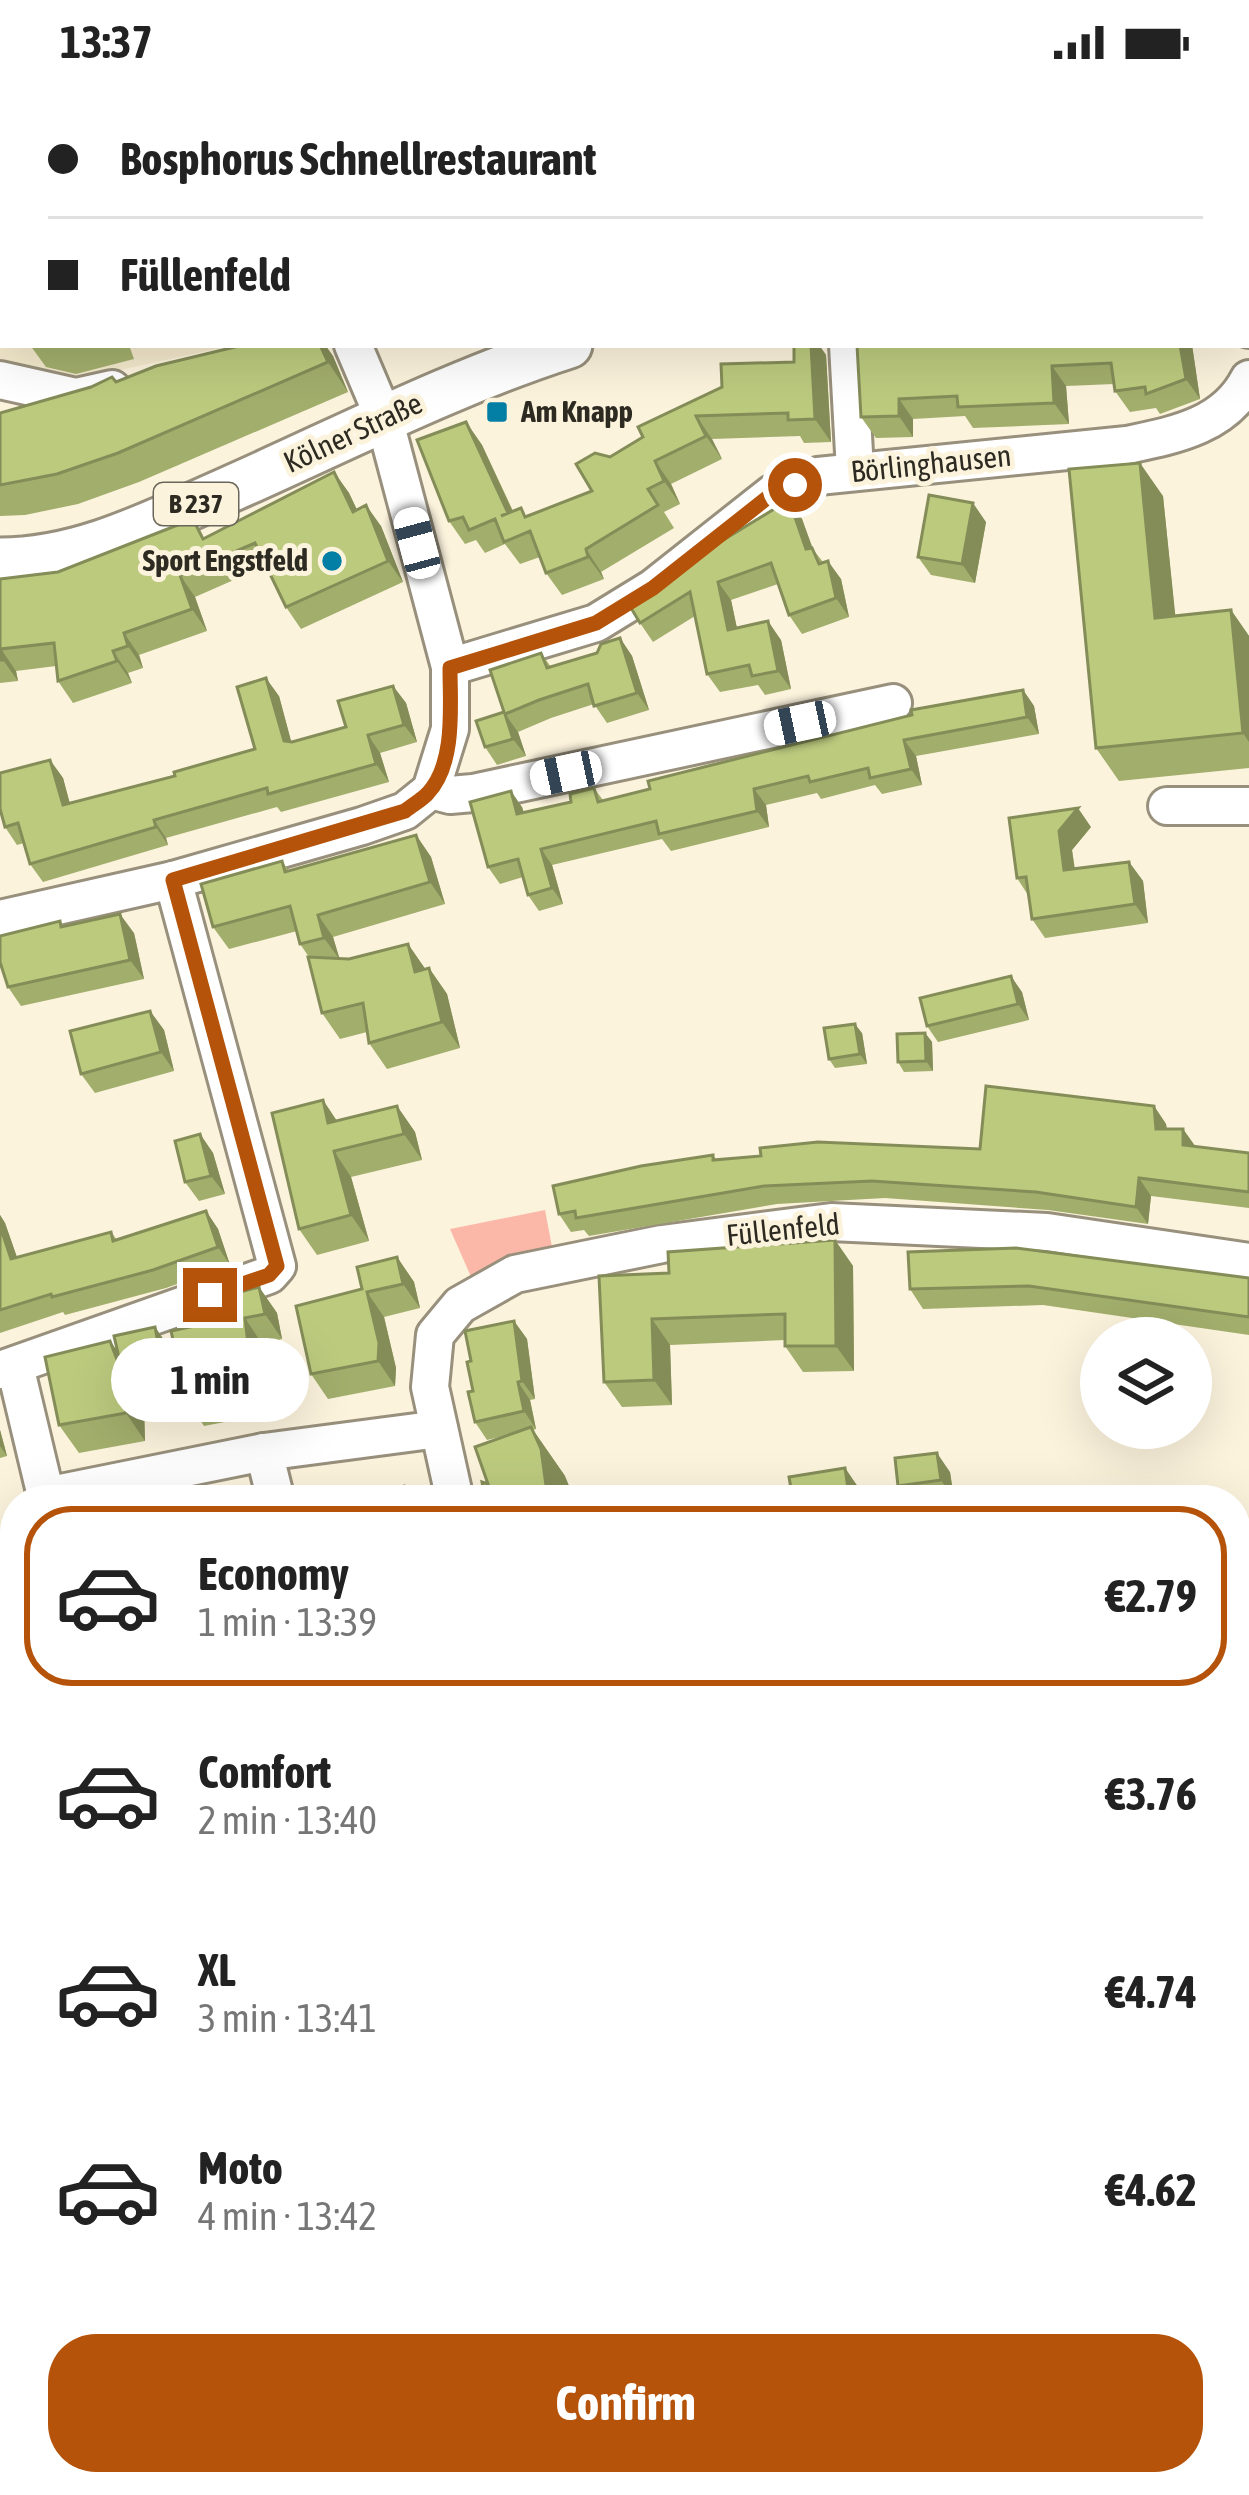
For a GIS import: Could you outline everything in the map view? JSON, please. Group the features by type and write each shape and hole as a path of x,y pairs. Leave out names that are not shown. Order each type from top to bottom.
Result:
{"main road":[{"name":"Kölner Straße","path":"0,561 29,561 85,550 384,418 500,356 550,348"}],"street":[{"path":"0,919 173,880 362,826 405,811 431,790 449,729 450,668 384,418 354,348"},
{"path":"848,348 855,471"},
{"path":"3,373 76,398 140,382"},
{"name":"Börlinghausen","path":"450,668 596,623 653,588 772,494 818,476 1127,445 1177,434 1221,414 1244,390"},
{"path":"431,790 473,794 893,703"},
{"path":"1167,806 1249,806"},
{"path":"43,1485 8,1368 269,1275 277,1266 173,880"},
{"name":"Füllenfeld","path":"439,1430 430,1387 435,1335 460,1305 515,1274 662,1244 831,1222 1047,1232 1249,1262"},
{"path":"101,1485 265,1452 439,1430 452,1485"},
{"path":"265,1452 273,1485"}],"shaded area":[{"path":"0,348 220,348 51,385 0,365"},
{"path":"545,1210 552,1247 506,1260 472,1279 450,1229"}],"building":[{"path":"231,348 321,348 328,362 118,453 57,474 0,485 0,413 112,377 116,382 156,366"},
{"path":"794,348 811,348 815,419 788,420 788,413 696,416 706,436 655,461 664,481 648,489 658,505 586,549 588,557 546,573 530,531 504,542 495,519 469,530 463,517 449,521 417,440 466,422 508,513 501,516 521,508 525,517 592,491 576,464 595,453 610,457 643,437 638,427 722,387 721,364 794,362"},
{"path":"857,348 1181,348 1186,379 1146,394 1145,387 1115,391 1111,363 1052,366 1054,403 958,407 957,396 899,399 899,416 861,417"},
{"path":"1140,463 1155,618 1231,610 1243,733 1096,748 1069,469"},
{"path":"334,472 353,512 366,505 388,561 286,607 255,543 180,575 192,609 124,633 128,646 113,651 117,661 58,681 54,643 1,649 0,660 0,579 58,572 193,519 203,539"},
{"path":"929,495 973,503 962,564 918,557"},
{"path":"789,500 806,549 812,548 819,564 828,561 836,598 789,615 771,563 718,582 728,630 768,621 778,671 752,676 749,665 707,674 690,592 640,623 628,603"},
{"path":"620,638 637,693 594,706 588,684 539,700 505,714 513,739 485,747 476,721 504,712 490,670 541,653 547,668 597,653 601,644"},
{"path":"266,678 284,741 346,727 338,701 393,686 404,725 368,735 376,764 154,820 156,827 30,864 18,823 5,827 0,773 50,760 63,805 255,749 237,687"},
{"path":"1023,690 1027,717 904,740 911,769 870,778 868,768 810,782 808,776 754,789 757,811 659,834 656,821 541,849 552,888 528,895 518,859 488,867 470,802 511,791 517,814 571,802 570,794 594,788 598,802 650,789 648,781 912,715 911,710"},
{"path":"1078,808 1059,831 1064,870 1129,862 1135,904 1032,919 1026,877 1017,878 1009,818"},
{"path":"416,835 430,882 318,915 324,938 300,944 290,906 213,927 201,884 282,861 285,872"},
{"path":"120,914 130,960 8,987 0,962 0,936 60,921 61,927"},
{"path":"408,944 415,972 429,968 442,1022 369,1043 363,1003 322,1013 308,957 349,959"},
{"path":"1011,976 1018,1004 927,1026 920,998"},
{"path":"150,1011 161,1052 81,1074 70,1031"},
{"path":"855,1024 860,1054 829,1059 824,1028"},
{"path":"925,1033 926,1061 898,1062 897,1034"},
{"path":"986,1086 1154,1106 1156,1129 1183,1129 1183,1145 1249,1153 1249,1192 1139,1178 1136,1207 1036,1192 872,1181 764,1186 576,1218 575,1211 559,1214 553,1186 641,1166 713,1155 713,1160 761,1156 760,1148 818,1142 980,1149"},
{"path":"323,1100 328,1123 397,1106 404,1134 334,1151 351,1215 299,1229 272,1113"},
{"path":"200,1134 211,1176 185,1182 175,1141"},
{"path":"206,1211 218,1247 153,1270 0,1310 0,1226 11,1259 111,1232 113,1241"},
{"path":"835,1240 836,1346 785,1346 785,1314 652,1319 654,1380 604,1382 599,1276 669,1273 668,1252"},
{"path":"1016,1248 1249,1278 1249,1317 1029,1286 910,1289 908,1252"},
{"path":"397,1257 403,1284 367,1292 379,1343 378,1361 311,1374 296,1306 362,1289 357,1267"},
{"path":"259,1287 265,1314 245,1318 253,1388 187,1400 171,1331 237,1317 233,1294"},
{"path":"514,1321 524,1411 475,1422 468,1392 473,1391 465,1331"},
{"path":"155,1327 160,1353 120,1362 114,1336"},
{"path":"110,1341 125,1381 126,1413 59,1425 45,1357"},
{"path":"531,1427 541,1449 546,1485 482,1485 488,1484 475,1447"},
{"path":"937,1453 941,1480 898,1485 895,1458"},
{"path":"845,1468 848,1485 790,1485 789,1477"}],"place":[{"name":"Am Knapp","path":"497,412"},
{"name":"Sport Engstfeld","path":"332,561"}],"route":[{"path":"210,1295 269,1275 277,1266 173,880 405,811 431,790 443,761 450,668 596,623 653,588 772,494 795,485"}]}
